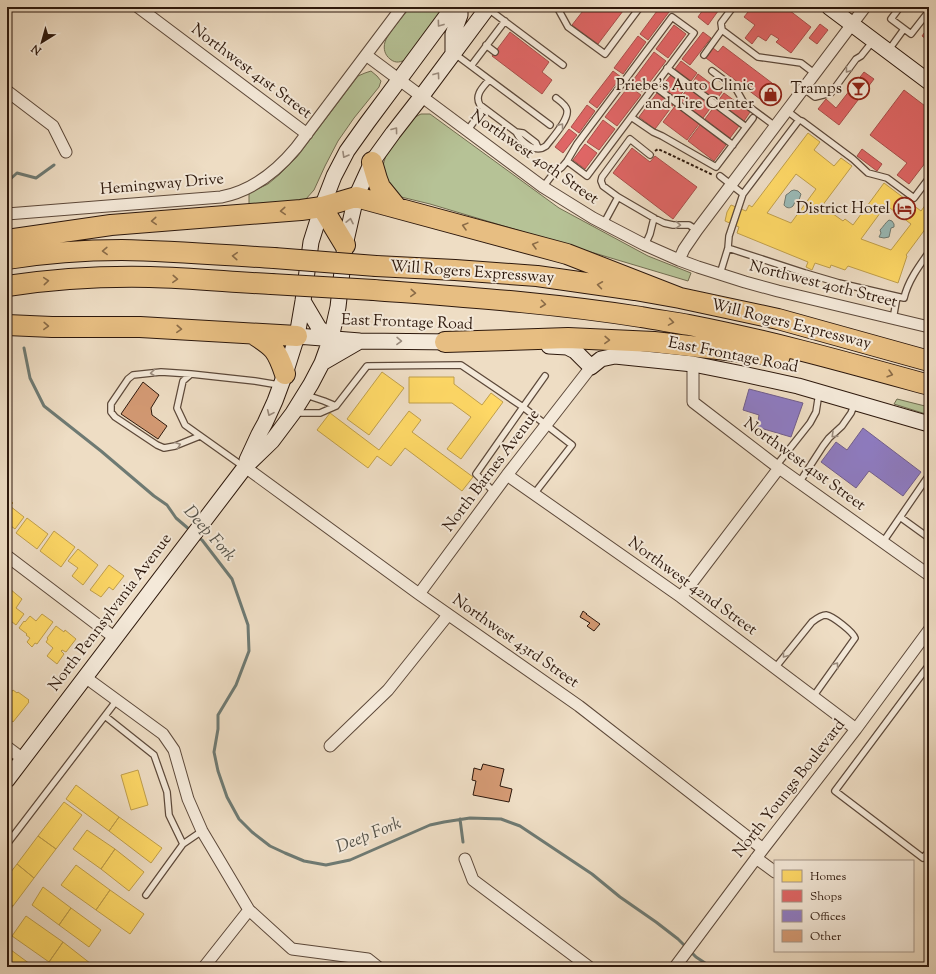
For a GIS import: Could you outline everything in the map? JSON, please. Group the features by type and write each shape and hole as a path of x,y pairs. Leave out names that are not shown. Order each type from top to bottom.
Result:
{"highway":[{"path":"372,162 380,187 397,208"},
{"path":"7,240 111,225 301,210 322,207 356,197 567,254 680,298"},
{"path":"322,207 346,245"},
{"name":"Will Rogers Expressway","path":"7,259 31,255 78,251 166,251 536,276 635,290 778,319 929,361"},
{"name":"Will Rogers Expressway","path":"7,286 37,282 97,278 149,277 374,290 477,298 597,310 695,326 772,342 929,386"},
{"path":"7,325 140,327 297,336"},
{"path":"252,334 272,347 278,356 283,380"},
{"path":"445,342 568,338 640,341 852,364"}],"main road":[{"name":"North Pennsylvania Avenue","path":"244,467 275,401 297,336 311,242 334,176 347,151 453,7"},
{"path":"453,53 453,34 460,16 460,7"},
{"path":"829,7 929,82"},
{"name":"North Pennsylvania Avenue","path":"7,780 244,467 272,441 293,413 322,363 331,338 338,307 346,245 356,197 372,162 393,132 488,8"},
{"path":"303,301 319,328 331,338"},
{"name":"East Frontage Road","path":"297,336 360,341 445,342 567,347 575,351 591,367 600,359 615,356 693,364 798,386 929,424"},
{"path":"322,363 360,341"}],"street":[{"name":"Northwest 41st Street","path":"138,7 307,134"},
{"name":"Hemingway Drive","path":"7,214 204,198 234,194 253,186 287,159 402,7"},
{"path":"679,260 684,249 697,230 865,7"},
{"name":"Northwest 40th Street","path":"366,55 543,187 566,202 645,245 679,260 720,275 778,291 929,327"},
{"path":"7,91 53,126 66,152"},
{"name":"Northwest 41st Street","path":"693,364 693,402 799,483 929,575"},
{"name":"North Barnes Avenue","path":"419,594 494,492 591,367"},
{"name":"Northwest 43rd Street","path":"244,467 448,615 579,706 760,854 774,871"},
{"path":"681,597 778,467"},
{"name":"Northwest 42nd Street","path":"507,475 681,597 856,729"},
{"path":"7,556 115,638"},
{"path":"330,746 388,690 448,615"},
{"name":"North Youngs Boulevard","path":"675,967 856,729 929,630"},
{"path":"85,677 164,734 174,750 188,799 202,831 249,910 292,950 368,960 378,967"},
{"path":"7,747 23,759"},
{"path":"465,859 473,880 589,967"},
{"path":"204,967 249,910"}],"lane":[{"path":"557,7 568,27 605,54 640,7"},
{"path":"704,55 722,30 721,23 733,7"},
{"path":"900,7 891,19 911,34 929,11"},
{"path":"488,8 563,65"},
{"path":"543,187 553,174 567,161 577,144 672,17 694,33 587,176 567,161"},
{"path":"471,66 505,21"},
{"path":"888,51 904,29"},
{"path":"722,30 758,57 801,64 814,73"},
{"path":"803,88 816,97 830,93 856,59 861,56 873,40"},
{"path":"486,45 495,52"},
{"path":"453,53 550,125"},
{"path":"667,68 746,127"},
{"path":"712,71 736,89 744,103 775,126"},
{"path":"489,80 477,97 478,102 516,132 519,138 532,148 543,148 546,146 566,119 567,110 564,104 556,98"},
{"path":"654,86 732,145"},
{"path":"467,131 484,108"},
{"path":"786,110 853,159 868,173 887,178 914,198 929,178"},
{"path":"631,117 653,132 716,167 753,118"},
{"path":"720,275 728,248 729,236 743,194 799,120"},
{"path":"650,155 630,139 602,177 601,182 603,186 618,197 664,223 673,225 689,225 697,230"},
{"path":"720,176 743,194"},
{"path":"604,223 618,197"},
{"path":"645,245 650,234 654,218"},
{"path":"728,248 818,277 904,298 905,292 918,266 929,252"},
{"path":"893,318 898,297"},
{"path":"293,413 320,413 336,406 367,366 461,365 547,425 572,445 534,494"},
{"path":"200,436 175,446 164,448 157,446 115,417 111,412 111,404 128,379 133,375 161,372 255,381 283,380"},
{"path":"191,374 184,381 177,408 185,425 244,467"},
{"path":"494,492 476,474 545,376"},
{"path":"778,467 810,423 816,412 820,393"},
{"path":"304,395 336,406"},
{"path":"799,483 829,438 842,426 851,414 856,403"},
{"path":"883,542 929,475"},
{"path":"900,517 929,538"},
{"path":"775,668 812,622 818,617 825,615 832,617 850,631 855,638 813,696"},
{"path":"929,666 835,791 923,858 929,851"},
{"path":"7,844 117,700"},
{"path":"105,716 154,755 167,792 169,815 183,844"},
{"path":"146,895 183,844 202,831"}],"path":[{"path":"650,155 658,149 715,176 720,176"}],"green space":[{"path":"410,7 446,7 407,59 401,62 394,62 386,54 384,49 385,42 392,30"},
{"path":"371,71 381,81 379,87 338,141 314,190 305,200 249,207 249,193 268,184 297,157 358,76"},
{"path":"421,114 430,114 559,208 648,256 691,273 688,281 430,204 397,196 386,185 382,169 386,155 413,118"},
{"path":"897,399 929,407 929,415 894,404"}],"water":[{"path":"794,190 801,194 799,200 789,208 784,205 786,195"},
{"path":"889,220 892,221 894,227 891,228 889,237 879,237 881,233 880,230"}],"building: Homes":[{"name":"District Hotel","path":"808,133 820,142 814,150 834,166 841,158 852,166 822,206 843,221 845,219 853,225 884,183 921,211 929,200 929,224 906,255 907,256 898,283 848,266 845,270 831,265 830,268 815,263 812,270 806,267 808,262 737,233 739,227 725,221 727,212 731,205 746,211 749,205 752,207","holes":["796,174 816,189 791,223 767,213","886,205 911,224 891,250 861,239"]},
{"path":"382,372 404,388 369,435 347,419"},
{"path":"409,377 454,377 454,384 482,405 491,393 503,402 461,459 447,449 471,417 452,403 409,403"},
{"path":"409,411 421,420 412,432 473,477 462,491 405,448 391,466 377,456 368,468 317,430 330,413 379,450"},
{"path":"7,498 13,503 10,506 24,517 15,529 7,523"},
{"path":"27,518 48,534 37,549 16,533"},
{"path":"54,531 75,547 61,567 40,551"},
{"path":"78,549 98,565 83,585 72,576 78,568 68,561"},
{"path":"109,565 124,576 113,590 109,587 101,597 90,590"},
{"path":"10,589 22,599 16,608 24,614 16,625 7,618 7,593"},
{"path":"42,614 53,622 37,644 35,643 32,647 27,642 30,638 19,628 30,616 36,621"},
{"path":"56,626 64,632 65,630 76,639 66,652 61,651 64,654 57,664 47,656 53,648 46,642 48,639 47,638"},
{"path":"13,690 29,700 29,702 13,722 7,718 7,698"},
{"path":"138,770 148,805 131,810 121,775"},
{"path":"76,785 119,817 109,831 66,799"},
{"path":"64,802 82,815 56,849 38,836"},
{"path":"119,817 162,848 151,863 109,831"},
{"path":"87,830 115,849 101,869 73,849"},
{"path":"38,836 56,849 34,878 17,864"},
{"path":"115,849 144,872 129,891 101,869"},
{"path":"17,864 34,878 13,906 7,901 7,877"},
{"path":"76,865 110,890 96,910 61,885"},
{"path":"43,887 71,908 59,925 32,905"},
{"path":"110,890 144,914 130,934 96,910"},
{"path":"7,901 13,906 7,914"},
{"path":"71,908 101,930 89,947 59,925"},
{"path":"26,916 63,942 49,962 12,936"},
{"path":"63,942 95,967 55,967 49,962"},
{"path":"7,947 30,964 28,967 7,967"}],"building: Shops":[{"path":"586,7 626,7 598,44 572,25"},
{"path":"660,7 672,8 648,40 640,34"},
{"path":"705,7 721,7 708,25 698,17"},
{"path":"752,7 785,7 811,27 791,53 776,42 779,39 771,34 766,41 758,36 752,44 745,38 755,25 744,17"},
{"path":"820,24 828,30 817,44 809,38"},
{"path":"674,25 686,34 668,58 656,49"},
{"path":"929,26 929,41 922,36"},
{"path":"510,32 549,62 542,72 552,80 542,94 492,56"},
{"path":"703,32 711,38 690,65 682,59"},
{"path":"638,36 646,42 623,74 614,68"},
{"path":"723,46 772,83 760,99 706,58 713,48 718,52"},
{"path":"654,52 666,61 642,92 631,83"},
{"path":"681,61 697,73 691,81 675,69"},
{"path":"613,71 621,77 597,108 589,102"},
{"name":"Tramps","path":"864,72 874,79 839,125 818,109 826,99 836,108"},
{"path":"698,74 722,92 716,100 692,83"},
{"path":"671,75 687,87 677,99 661,87"},
{"path":"629,86 641,95 617,126 605,117"},
{"path":"688,88 712,106 703,118 679,100"},
{"path":"904,90 929,109 929,158 909,184 897,175 907,163 870,135"},
{"path":"657,93 673,105 655,129 639,117"},
{"path":"724,93 750,112 744,121 718,101"},
{"path":"587,105 595,111 579,133 571,127"},
{"path":"675,106 699,124 687,140 663,122"},
{"path":"714,107 739,126 730,138 705,119"},
{"path":"603,120 615,129 599,150 587,142"},
{"path":"700,125 726,145 714,161 688,141"},
{"path":"569,129 577,135 563,153 555,147"},
{"path":"585,144 597,153 585,169 573,160"},
{"path":"632,148 650,162 655,156 697,187 673,219 613,173"},
{"path":"862,149 882,164 877,171 857,156"}],"building: Offices":[{"path":"749,389 803,403 791,437 757,427 759,415 743,410"},
{"path":"863,428 921,472 903,496 869,471 856,488 821,462 836,442 847,450"}],"building: Other":[{"path":"143,382 159,395 151,408 152,415 167,426 158,439 121,414"},
{"path":"583,611 600,624 594,631 587,626 590,623 580,617"},
{"path":"483,764 504,769 500,786 512,789 509,802 473,795 476,781 472,780 474,768 481,770"}],"waterway":[{"path":"7,182 17,173 36,178 54,165"},
{"name":"Deep Fork","path":"24,348 30,378 44,406 167,505 176,518 190,530"},
{"name":"Deep Fork","path":"197,537 202,540 232,579 248,625 249,651 236,685 218,715 218,729 214,752 218,771 227,797 239,819 252,832 270,846 285,853 304,861 326,865 350,860 430,825 470,818 501,819 520,826 592,874 620,897 678,939 686,947"},
{"path":"460,819 463,842"},
{"name":"Deep Fork","path":"690,951 711,967"}],"place":[{"name":"Tramps","path":"858,89"},
{"name":"Priebe's Auto Clinic and Tire Center","path":"770,95"},
{"name":"District Hotel","path":"905,209"}]}
